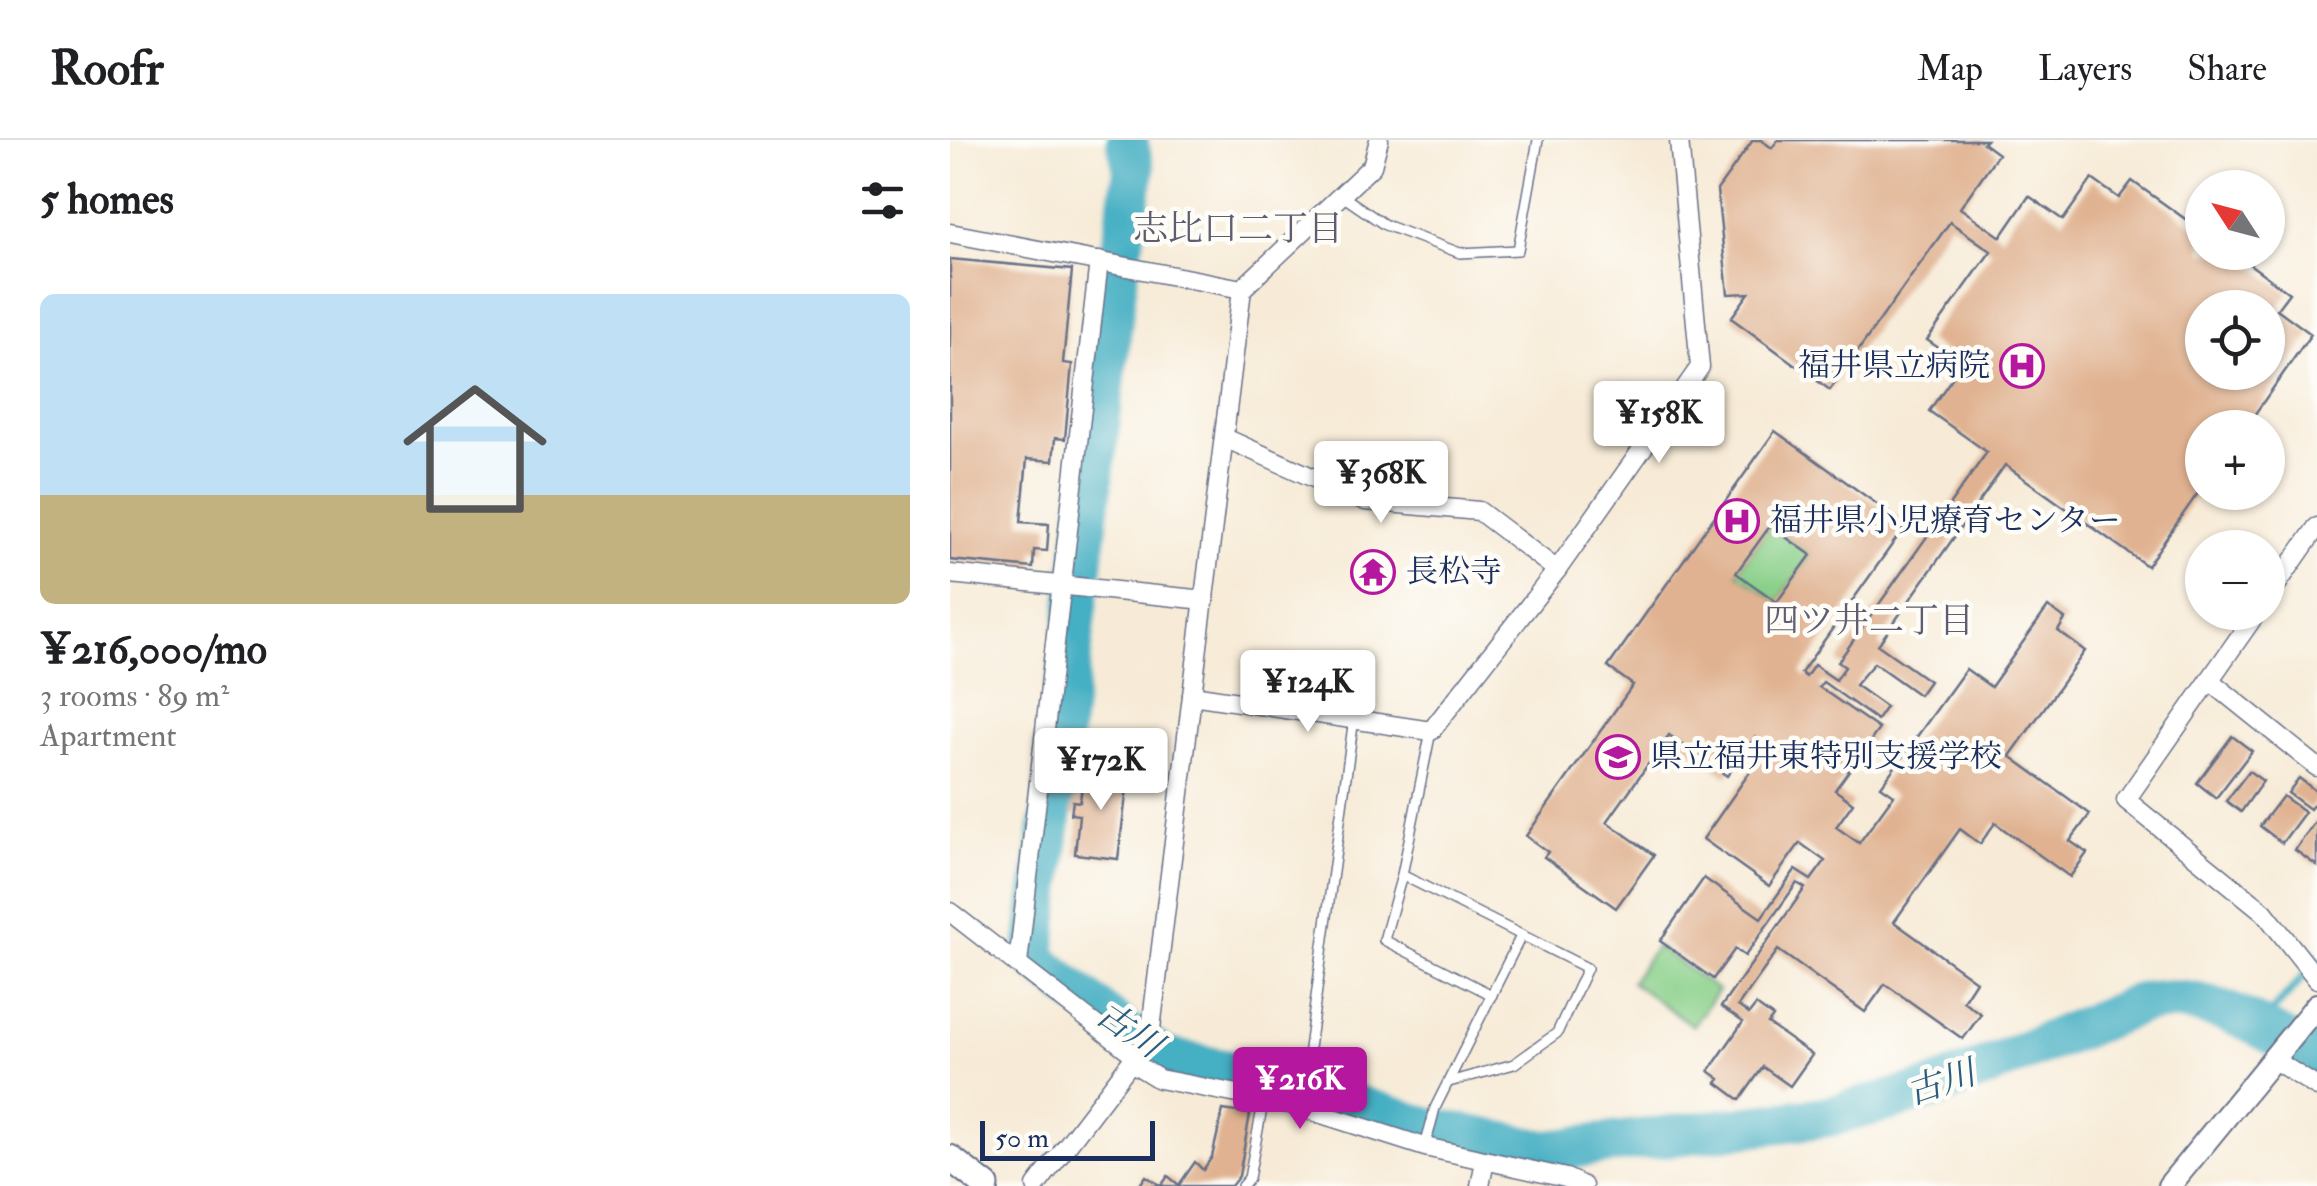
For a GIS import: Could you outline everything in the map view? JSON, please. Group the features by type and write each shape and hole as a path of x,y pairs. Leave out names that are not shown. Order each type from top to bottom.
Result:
{"main road":[{"path":"950,1158 986,1186"}],"street":[{"path":"1036,1186 1150,1037 1242,288 1372,166 1379,140"},
{"path":"1192,696 1431,731 1557,570 1700,367 1679,140"},
{"path":"950,233 1242,288"},
{"path":"1018,964 1099,261"},
{"path":"1224,438 1365,501 1479,511 1557,570"},
{"path":"2285,572 2317,526"},
{"path":"950,574 1204,600"},
{"path":"2245,630 2126,800 2264,912 2317,979"},
{"path":"2210,680 2315,761"},
{"path":"950,912 1159,1079 1301,1107 1425,1147 1566,1178 1583,1186"},
{"path":"2170,1186 2317,1005"},
{"path":"2273,1059 2317,1087"},
{"path":"1480,1186 1485,1160"}],"lane":[{"path":"1341,195 1385,225 1460,253 1518,250 1538,140"},
{"path":"1301,1107 1354,717"},
{"path":"1431,731 1402,875 1384,940 1492,995"},
{"path":"1402,875 1587,968 1557,1033 1514,1064 1449,1082"},
{"path":"1425,1147 1436,1108 1521,936"},
{"path":"1242,1186 1249,1178 1264,1098"}],"green space":[{"path":"1770,526 1811,555 1777,602 1736,573"},
{"path":"1656,946 1718,990 1693,1026 1631,982"}],"building":[{"path":"1753,140 1761,140 1772,148 1778,140 1986,140 1983,143 1998,154 1960,208 2001,237 2029,196 2063,220 2092,179 2119,198 2132,181 2185,219 2185,270 2258,270 2285,290 2185,290 2185,390 2272,390 2258,410 2185,410 2186,510 2147,566 2005,465 1878,645 1929,681 1919,695 1874,663 1855,685 1886,707 1877,720 1823,682 1819,687 1879,729 1835,790 1853,803 1836,827 1859,843 1894,795 1881,786 1966,669 1991,687 2048,607 2065,619 2058,631 2085,651 2010,756 2090,814 2070,841 2087,853 2070,877 1995,823 1980,844 1960,829 1894,922 1976,981 1963,1001 1981,1014 1963,1039 1885,984 1865,1012 1778,950 1738,1006 1749,1014 1756,1005 1773,1017 1768,1024 1812,1055 1790,1086 1763,1067 1740,1100 1717,1083 1720,1079 1709,1071 1743,1022 1721,1007 1805,888 1797,883 1745,956 1735,949 1713,979 1660,941 1704,878 1761,918 1795,870 1811,880 1825,861 1800,843 1769,886 1703,839 1768,746 1755,737 1727,776 1669,735 1607,822 1654,855 1616,908 1544,857 1548,852 1526,836 1633,685 1608,667 1775,431 1906,525 1801,673 1806,677 1814,665 1836,680 1845,667 1838,662 1987,452 1929,411 1962,364 1927,340 1991,251 1950,222 1830,390 1731,318 1749,293 1728,294 1717,190","holes":["1770,526 1811,555 1777,602 1736,573"]},
{"path":"950,259 1072,270 1063,363 1072,364 1065,439 1055,438 1053,461 1027,459 1021,522 1049,524 1047,551 1034,550 1033,568 950,560"},
{"path":"2285,315 2311,334 2285,371"},
{"path":"2232,736 2252,751 2216,798 2197,783"},
{"path":"1084,767 1129,772 1118,859 1075,854 1079,815 1071,814 1073,801 1080,802"},
{"path":"2249,771 2263,781 2241,812 2226,801"},
{"path":"2299,778 2317,792 2317,800 2310,809 2288,793"},
{"path":"2283,796 2305,812 2282,843 2260,826"},
{"path":"2317,819 2317,866 2295,850"},
{"path":"1223,1110 1250,1114 1239,1176 1231,1186 1161,1186 1168,1176 1179,1185 1195,1162 1203,1170 1212,1157"},
{"path":"1146,1176 1161,1186 1139,1186"}],"waterway":[{"name":"古川","path":"1127,140 1134,170 1117,280 1034,958 1128,1034 1164,1058 1271,1079 1421,1126 1547,1151 1830,1116 1934,1089 2139,1004 2164,1001 2187,1002 2232,1014 2317,1059"},
{"path":"2259,1027 2317,961"}],"place":[{"name":"福井県立病院","path":"2022,366"},
{"name":"福井県小児療育センター","path":"1737,521"},
{"name":"長松寺","path":"1373,572"},
{"name":"県立福井東特別支援学校","path":"1618,757"}],"district":[{"name":"志比口二丁目","path":"1238,229"},
{"name":"四ツ井二丁目","path":"1869,621"}]}
